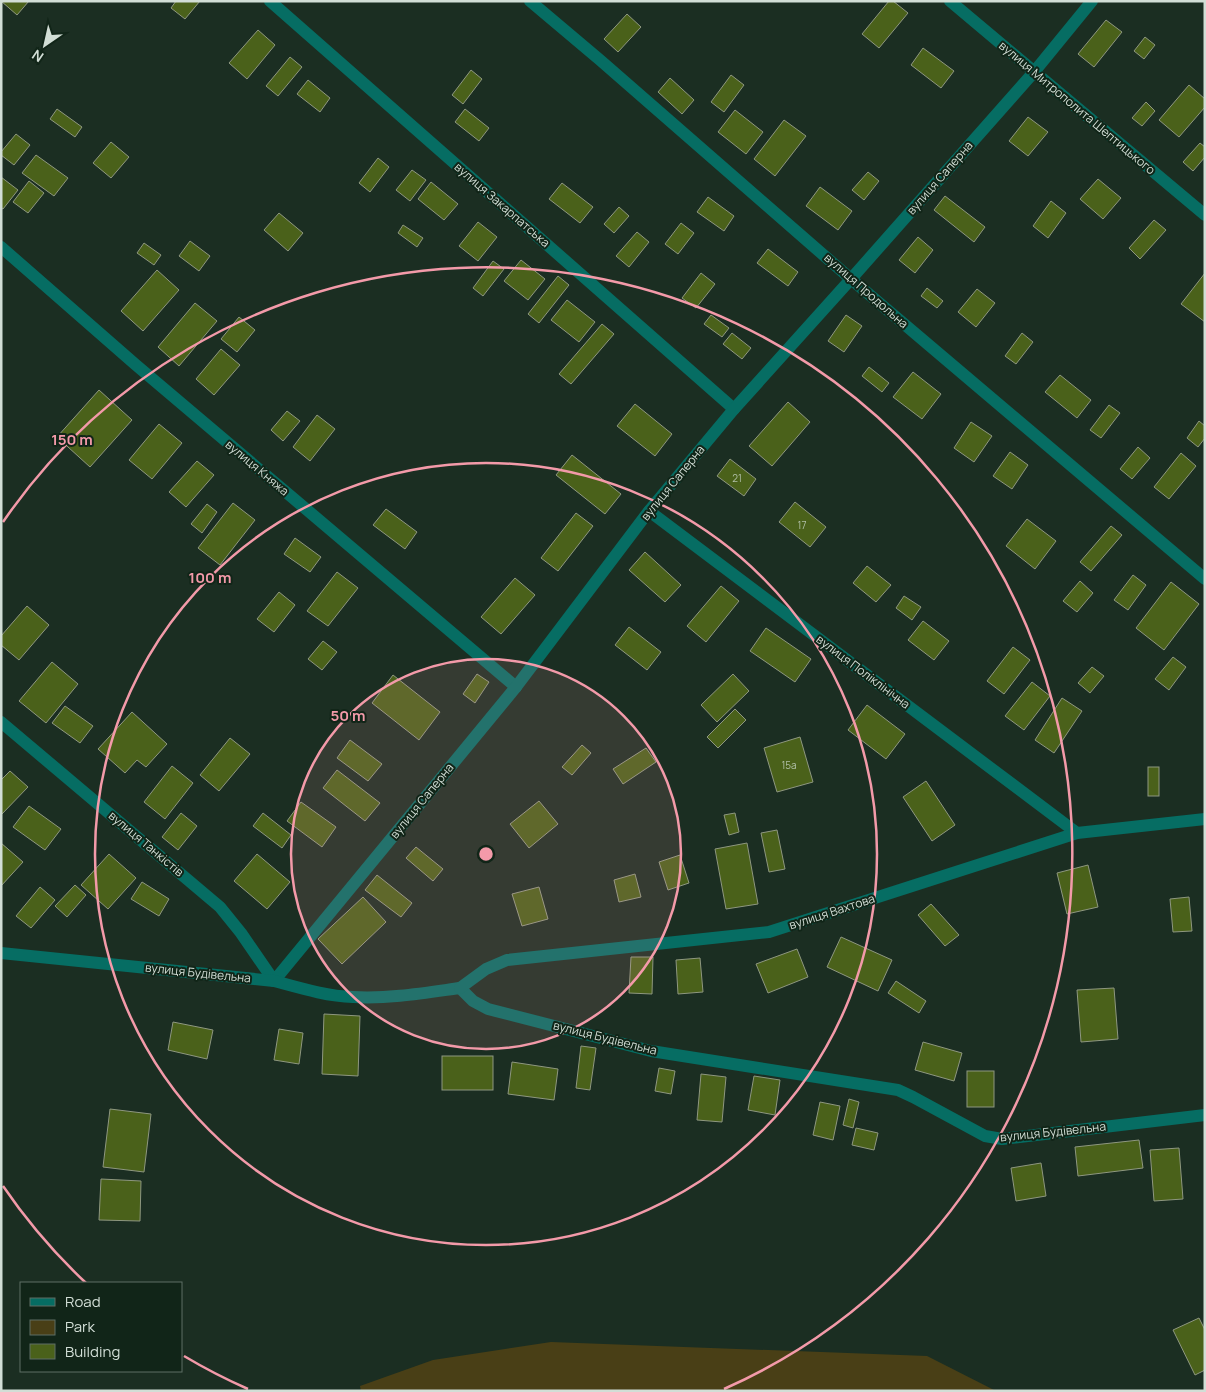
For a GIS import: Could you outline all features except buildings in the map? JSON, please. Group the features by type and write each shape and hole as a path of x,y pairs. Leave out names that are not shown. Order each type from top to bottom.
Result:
{"street":[{"name":"вулиця Закарпатська","path":"270,1 734,408"},
{"name":"вулиця Продольна","path":"530,1 852,279 1205,579"},
{"name":"вулиця Митрополита Шептицького","path":"950,1 1205,214"},
{"name":"вулиця Саперна","path":"274,980 516,687 649,511 734,408 852,279 1034,72 1092,1"},
{"name":"вулиця Княжа","path":"1,247 136,365 516,687"},
{"name":"вулиця Поліклінічна","path":"649,511 1077,833"},
{"name":"вулиця Танкістів","path":"1,722 220,907 274,980"},
{"name":"вулиця Вахтова","path":"460,988 486,968 507,960 769,932 1077,833 1205,819"},
{"name":"вулиця Будівельна","path":"1,953 274,980 307,990 351,997 388,997 460,988 473,1001 488,1009 651,1051 898,1090 985,1136 1002,1139 1205,1114"}],"green space":[{"path":"551,1342 927,1356 996,1391 361,1391 360,1386 433,1360"}]}
